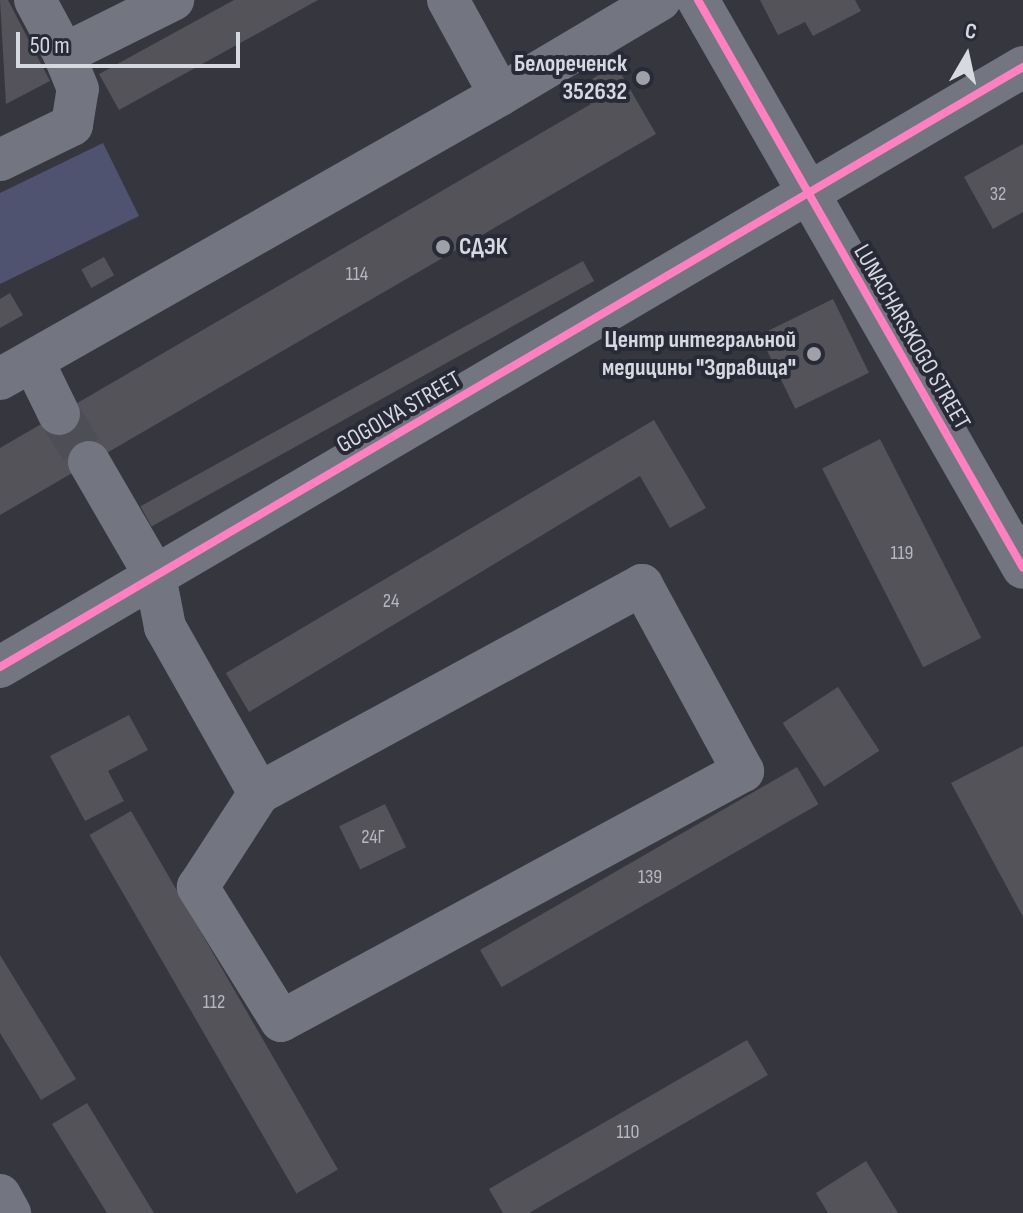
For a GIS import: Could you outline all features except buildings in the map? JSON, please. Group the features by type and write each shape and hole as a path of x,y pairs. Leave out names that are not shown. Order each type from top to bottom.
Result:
{"street":[{"path":"0,160 72,125 78,89 64,54 35,0"},
{"path":"64,54 173,0"},
{"path":"448,0 500,95"},
{"path":"59,414 16,370 500,95 660,0"},
{"name":"LUNACHARSKOGO STREET","path":"698,0 804,195 1023,568"},
{"name":"GOGOLYA STREET","path":"0,667 1023,67"},
{"path":"89,462 155,576 165,627 259,793"},
{"path":"642,585 743,771 281,1021 198,887 259,793 642,585"},
{"path":"0,1195 10,1213"}],"shaded area":[{"path":"103,143 139,216 0,284 0,193"}],"tunnel":[{"path":"59,414 89,462"}],"cycle path":[{"path":"698,0 1023,568"},
{"path":"0,667 1023,67"}],"place":[{"name":"Белореченск 352632","path":"643,78"},
{"name":"СДЭК","path":"443,247"},
{"name":"Центр интегральной медицины \"Здравица\"","path":"814,354"}]}
